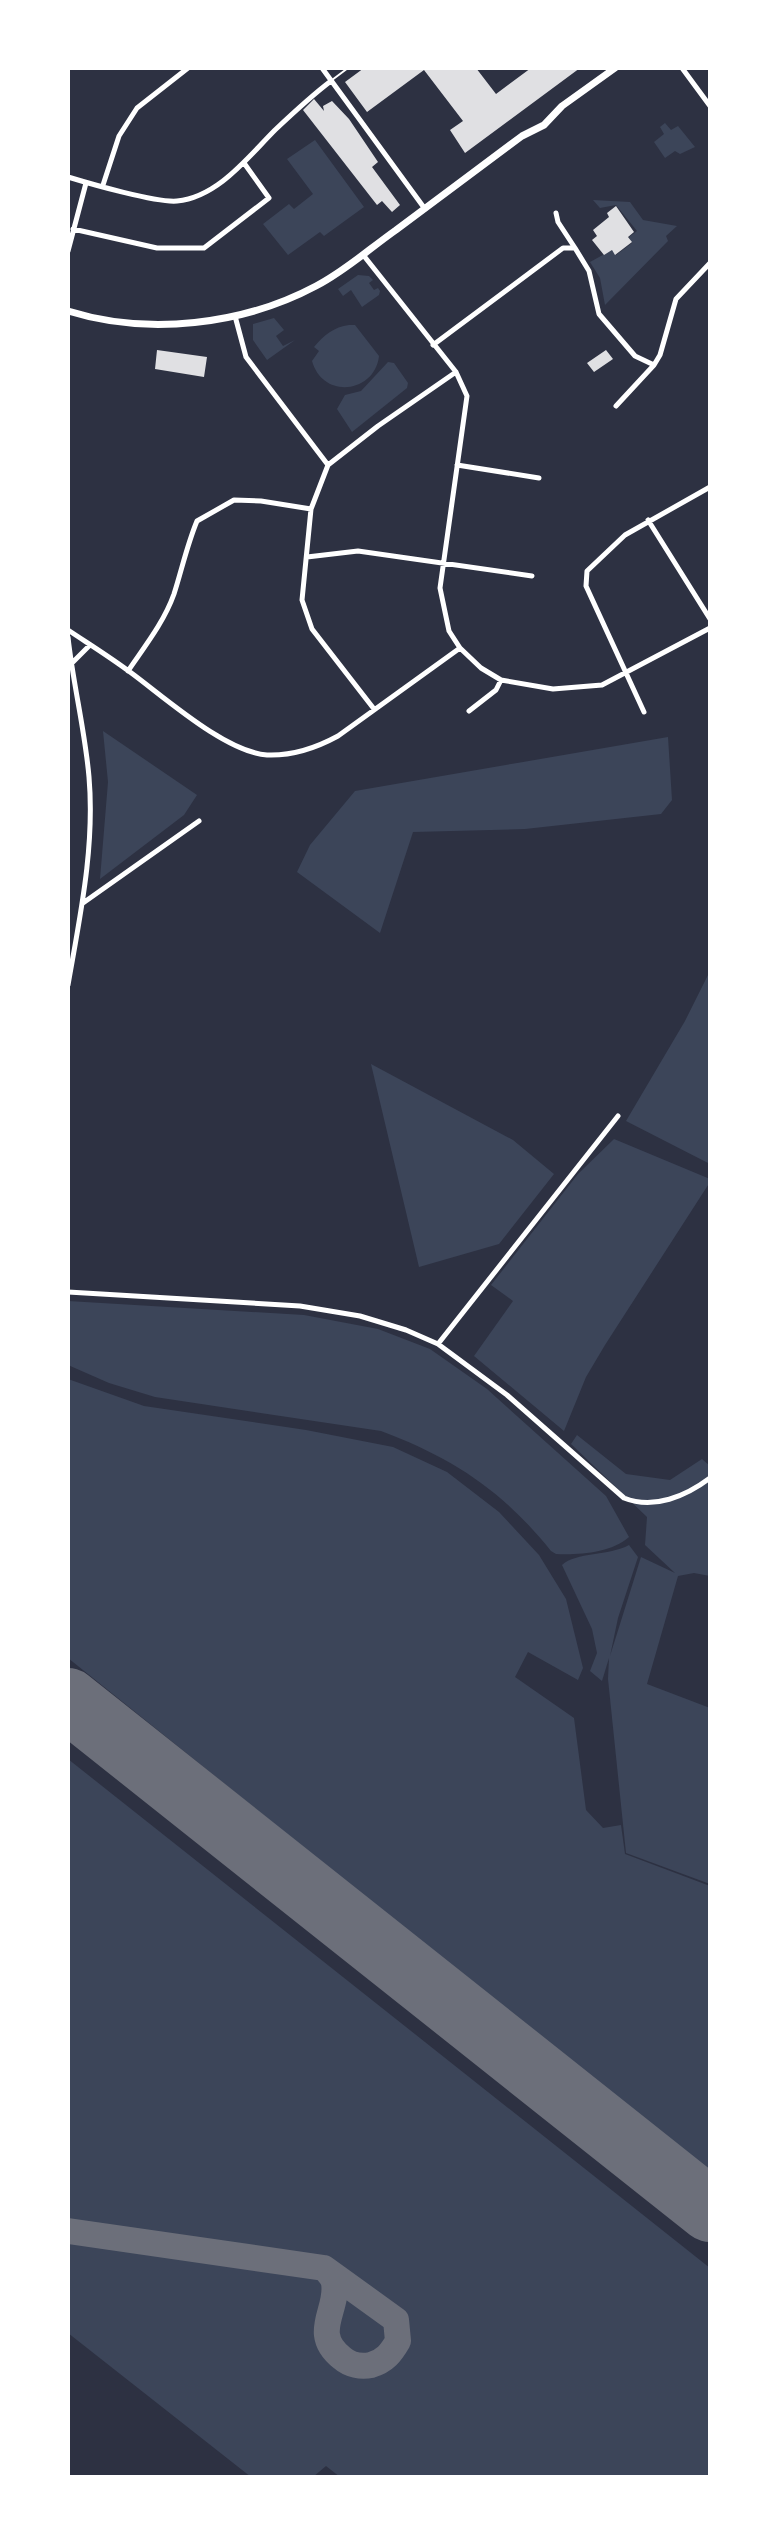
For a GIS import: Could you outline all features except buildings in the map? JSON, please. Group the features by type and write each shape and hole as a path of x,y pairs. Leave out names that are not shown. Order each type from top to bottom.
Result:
{"main road":[{"path":"68,311 112,320 196,323 235,316 289,299 364,256 522,136 544,125 562,106 615,68"}],"street":[{"path":"103,185 119,136 137,108 188,68"},
{"path":"322,68 425,210"},
{"path":"682,68 710,106"},
{"path":"68,177 174,202 192,198 244,163 297,109 331,81"},
{"path":"73,229 157,248 204,248 269,198 244,163"},
{"path":"68,251 86,182"},
{"path":"556,213 558,222 589,271 599,314 635,356 654,365"},
{"path":"433,345 563,248 575,248"},
{"path":"364,256 456,372 467,396 440,588 449,631 460,648 481,668 501,680 553,689 602,685 710,628"},
{"path":"616,406 654,365 660,355 676,299 710,263"},
{"path":"235,316 246,357 328,465"},
{"path":"374,709 312,629 302,600 311,509 328,465 456,372"},
{"path":"457,465 539,478"},
{"path":"644,712 586,586 587,571 625,535 710,487"},
{"path":"128,671 159,627 197,521 234,500 311,509"},
{"path":"648,520 710,619"},
{"path":"306,557 358,551 532,576"},
{"path":"68,630 197,722 251,752 268,755 297,753 318,747 338,736 460,648"},
{"path":"68,637 89,776 90,834 68,985"},
{"path":"71,664 90,645"},
{"path":"469,711 496,690 501,680"},
{"path":"82,903 199,821"},
{"path":"438,1344 618,1116"},
{"path":"68,1292 300,1306 360,1316 438,1344 507,1395 624,1498 639,1504 657,1503 694,1490 710,1478"}],"lane":[{"path":"331,81 348,68"}],"shaded area":[{"path":"665,123 671,130 678,126 695,147 680,154 675,151 665,158 654,142 664,134 660,127"},
{"path":"315,140 364,207 324,236 320,232 288,255 263,224 289,204 294,209 313,194 287,159"},
{"path":"593,200 630,202 643,220 677,226 666,236 668,241 605,305 600,278 590,262 612,250 616,255 632,243 629,237 637,231 616,205 600,208"},
{"path":"358,275 369,276 373,280 369,283 374,290 378,288 380,291 362,307 351,290 343,296 338,289"},
{"path":"274,318 284,330 276,336 283,346 295,340 267,360 253,340 253,324"},
{"path":"355,325 379,356 368,378 348,387 337,386 318,374 312,361 319,351 314,347 330,332"},
{"path":"388,362 394,363 408,383 407,388 352,432 337,409 345,395 361,391"},
{"path":"103,731 197,795 184,815 100,879 108,782"},
{"path":"668,737 672,800 661,814 525,829 413,832 380,933 297,872 310,845 355,791"},
{"path":"710,971 710,1164 626,1121 685,1021"},
{"path":"371,1064 513,1140 554,1174 499,1244 419,1267"},
{"path":"614,1139 710,1179 710,1182 586,1377 564,1431 474,1356 513,1301 491,1285 578,1174"},
{"path":"68,1301 304,1315 378,1329 430,1349 487,1389 606,1496 629,1537 604,1550 556,1554 514,1511 475,1479 431,1453 381,1431 155,1397 109,1383 68,1365"},
{"path":"68,1379 144,1406 306,1430 393,1447 447,1472 499,1512 539,1555 566,1599 583,1668 578,1680 528,1652 515,1677 574,1718 586,1810 603,1828 621,1825 625,1854 710,1886 710,2174 68,1658"},
{"path":"577,1435 626,1474 670,1480 702,1459 710,1466 710,1576 694,1573 678,1576 647,1684 710,1708 710,1884 626,1853 608,1679 609,1658 602,1681 590,1671 597,1653 592,1629 562,1565 576,1558 629,1545 638,1557 618,1618 610,1656 641,1557 675,1573 645,1545 647,1517 571,1444"},
{"path":"68,1759 710,2268 710,2477 340,2477 326,2466 313,2477 251,2477 68,2333 68,2240 327,2277 329,2285 322,2335 331,2354 349,2367 371,2368 381,2364 390,2357 400,2335 400,2323 365,2293 320,2264 68,2227"},
{"path":"338,2285 380,2314 395,2329 393,2343 386,2354 377,2360 366,2363 354,2361 334,2347 328,2327"}],"taxiway":[{"path":"68,2231 324,2268 396,2320 398,2341 380,2361 371,2365 356,2365 333,2349 327,2330 334,2283 324,2268"}],"runway":[{"path":"68,1700 710,2210"}]}
